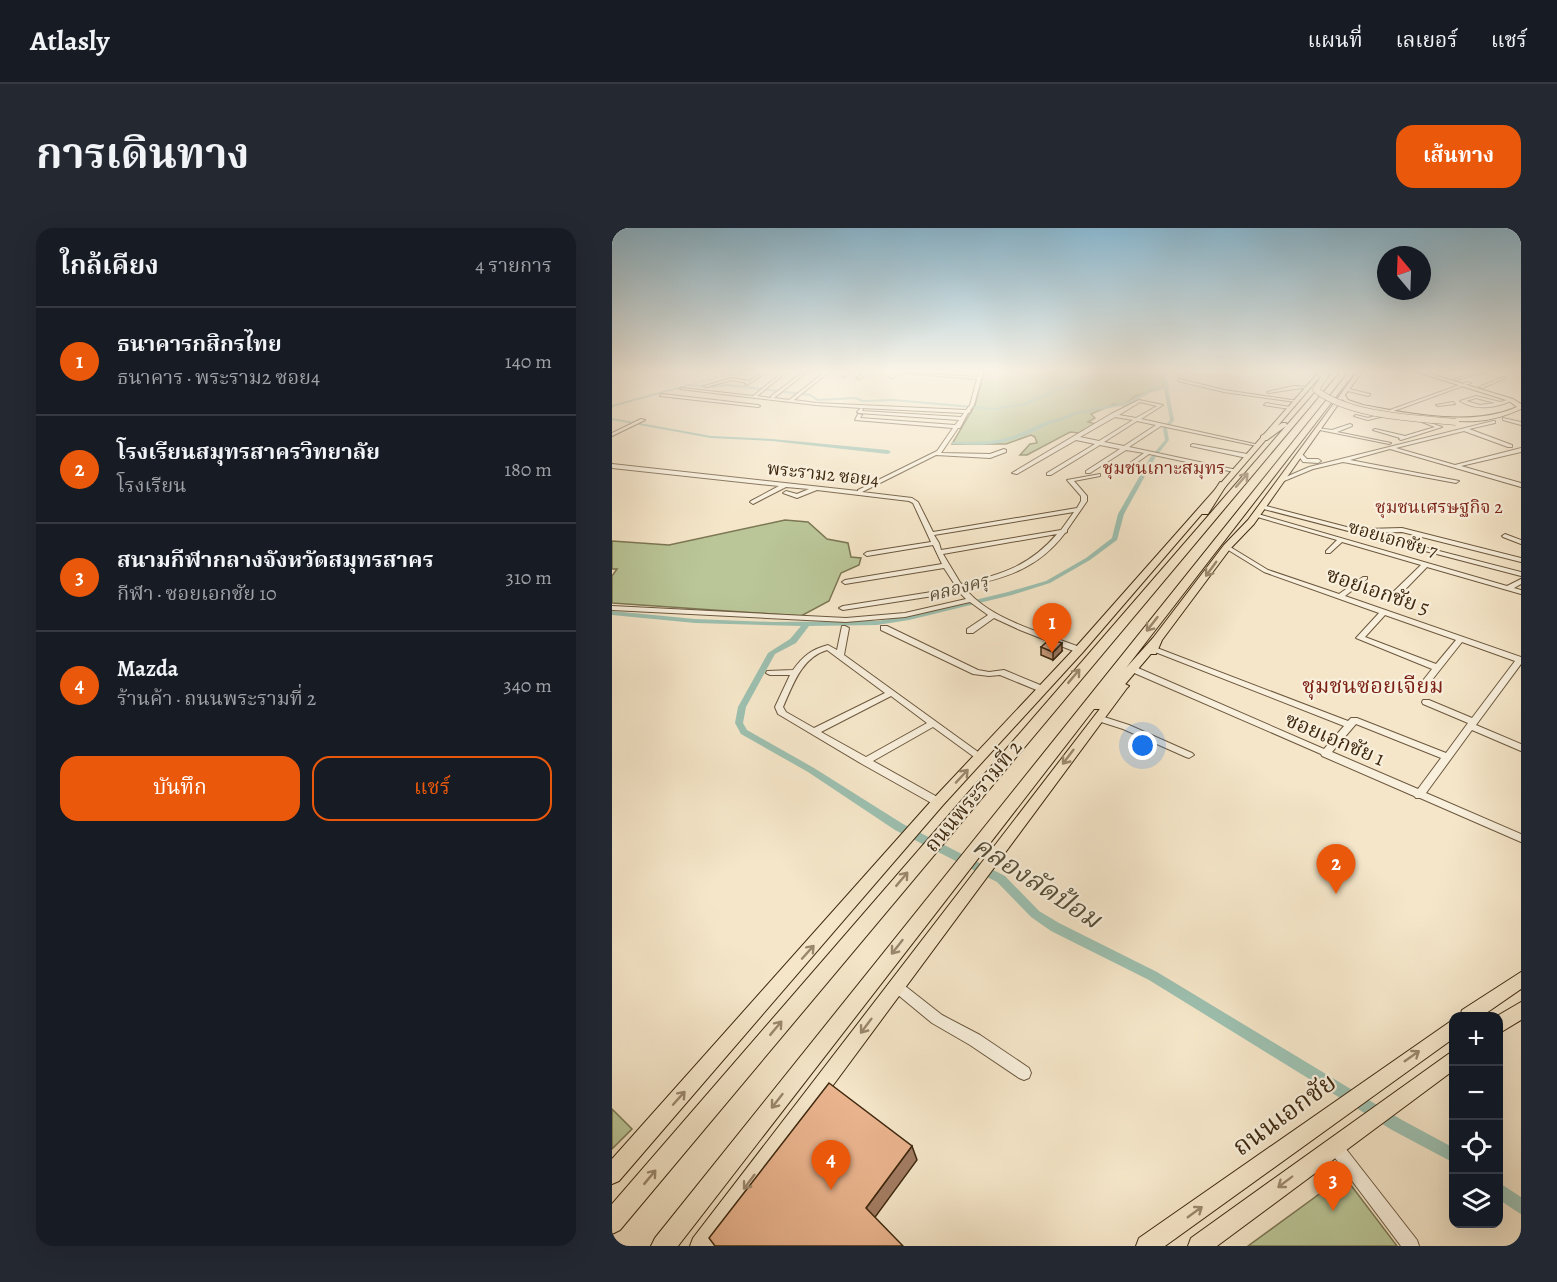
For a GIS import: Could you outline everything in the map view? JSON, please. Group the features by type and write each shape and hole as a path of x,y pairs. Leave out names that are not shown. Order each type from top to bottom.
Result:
{"highway":[{"path":"1264,438 1284,420"},
{"name":"ถนนพระรามที่ 2","path":"612,1222 1182,550 1287,420"},
{"name":"ถนนพระรามที่ 2","path":"663,1246 972,860 1313,420"},
{"path":"1315,431 1317,420"},
{"path":"1182,550 1223,484"},
{"path":"972,860 1155,645"}],"main road":[{"name":"ถนนพระรามที่ 2","path":"612,1174 938,802 1079,650 1280,420"},
{"name":"ถนนพระรามที่ 2","path":"701,1246 896,986 972,860 990,861 1227,547 1259,511 1323,420"},
{"path":"1417,420 1462,424 1501,420"},
{"path":"1438,420 1456,422 1487,420"},
{"path":"1475,1012 1521,980"},
{"path":"1503,1023 1521,1010"},
{"name":"ถนนเอกชัย","path":"1148,1246 1449,1030"},
{"path":"1199,1246 1449,1063"}],"street":[{"path":"863,420 958,427"},
{"path":"857,492 937,454 963,420"},
{"path":"1015,473 1107,420"},
{"path":"1134,420 1257,445"},
{"path":"1049,474 1137,420"},
{"path":"612,435 641,421"},
{"path":"1282,480 1299,471 1341,460 1440,427 1424,421"},
{"path":"1300,455 1305,461 1315,462 1466,430 1493,422"},
{"path":"1332,432 1350,425"},
{"path":"1512,429 1521,425"},
{"path":"1088,471 1163,426"},
{"path":"1375,430 1406,438"},
{"path":"1466,430 1510,446"},
{"path":"1315,431 1332,432 1389,445 1521,485"},
{"path":"1496,437 1521,445"},
{"path":"1075,438 1234,470"},
{"path":"1193,445 1247,456"},
{"path":"1455,466 1521,450"},
{"path":"937,454 990,456 1004,451"},
{"path":"1125,469 1151,455"},
{"path":"1341,460 1456,481"},
{"name":"พระราม2 ซอย4","path":"612,466 910,499 915,502 947,565 961,587 972,601 993,615"},
{"path":"843,608 961,587 1020,570 1034,561 1065,531 1079,510 1085,499 1070,480 1098,475"},
{"path":"753,502 785,485"},
{"path":"796,486 783,494 797,496 817,488"},
{"path":"932,534 1079,510"},
{"path":"1259,511 1360,533 1521,574"},
{"name":"ซอยเอกชัย 7","path":"1259,511 1341,540 1521,592"},
{"path":"1360,533 1402,530 1521,560"},
{"path":"940,552 1065,531"},
{"path":"1505,536 1521,542"},
{"path":"1328,552 1341,540"},
{"path":"867,554 936,543"},
{"name":"ซอยเอกชัย 5","path":"1227,547 1266,571 1520,660"},
{"path":"1392,598 1426,564"},
{"path":"845,582 947,565"},
{"path":"1340,597 1365,578"},
{"path":"1508,588 1521,581"},
{"path":"612,608 854,620 905,615 972,601"},
{"path":"1384,612 1360,638 1438,668"},
{"path":"970,631 993,615 1079,650"},
{"path":"840,656 845,628"},
{"path":"884,628 976,672 989,674 1001,672 1042,689"},
{"path":"1425,683 1461,639"},
{"path":"1155,645 1350,724"},
{"path":"938,802 780,711 779,707 795,672 804,660 825,648 840,656 980,757"},
{"path":"1419,795 1520,660"},
{"name":"ซอยเอกชัย 1","path":"1135,670 1521,838"},
{"path":"770,673 795,672"},
{"path":"814,732 891,693"},
{"path":"1425,702 1521,748"},
{"path":"1098,718 1126,727 1189,755"},
{"path":"1324,754 1354,720 1447,757"},
{"path":"865,762 933,723"},
{"path":"896,986 937,1019 975,1040 1024,1073"},
{"path":"1334,1145 1410,1246"}],"green space":[{"path":"966,420 1092,420 1088,422 1096,424 1079,433 1070,432 1027,455 1020,455 1030,444 1037,443 1035,437 1031,435 1006,444 952,444"},
{"path":"785,520 808,522 827,539 848,543 851,557 861,558 859,565 841,573 829,601 801,616 612,603 612,576 617,569 612,569 612,541 669,545"},
{"path":"612,1109 632,1129 612,1149"},
{"path":"1344,1176 1397,1246 1248,1246"}],"building":[{"path":"1050,639 1062,643 1053,652 1041,647"},
{"path":"829,1083 912,1146 866,1208 903,1246 715,1246 709,1238"}],"waterway":[{"path":"615,420 711,437 772,440 888,452"},
{"path":"953,443 1002,441 1061,420"},
{"name":"คลองครุ","path":"612,613 695,621 772,624 877,623 909,618 1010,594 1048,582 1088,559 1115,539 1121,514 1153,458 1167,440 1165,429 1172,420"},
{"name":"คลองลัดป้อม","path":"807,624 793,641 772,653 742,707 739,723 744,732 811,770 899,827 1001,879 1035,914 1055,927 1153,976 1397,1125 1449,1153"},
{"name":"คลองลัดป้อม","path":"1503,1193 1521,1206"}],"place":[{"name":"ธนาคารกสิกรไทย","path":"1052,653"},
{"name":"โรงเรียนสมุทรสาครวิทยาลัย","path":"1336,894"},
{"name":"Mazda","path":"831,1190"},
{"name":"สนามกีฬากลางจังหวัดสมุทรสาคร","path":"1333,1211"}],"district":[{"name":"ชุมชนเกาะสมุทร","path":"1164,468"},
{"name":"ชุมชนเศรษฐกิจ 2","path":"1439,507"},
{"name":"ชุมชนซอยเจียม","path":"1373,685"}]}
